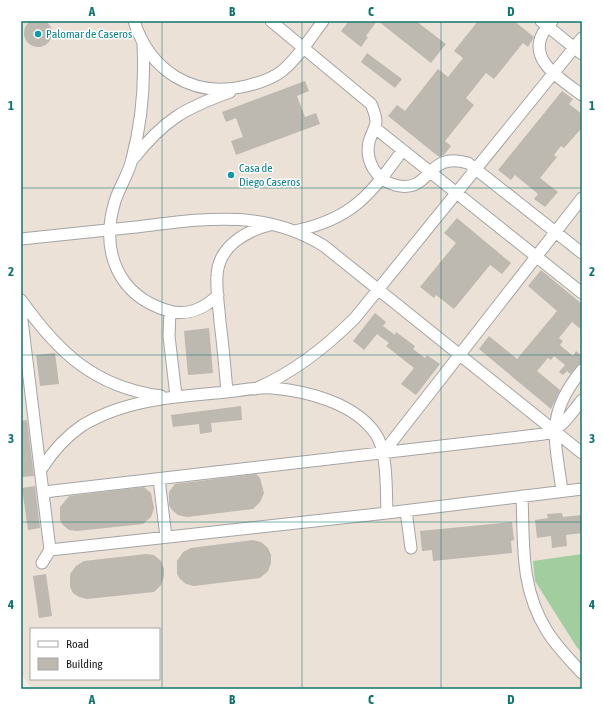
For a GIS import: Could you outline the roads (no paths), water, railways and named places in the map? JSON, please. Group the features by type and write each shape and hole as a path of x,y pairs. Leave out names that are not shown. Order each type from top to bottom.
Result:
{"lane":[{"path":"134,21 143,45 161,66 186,82 217,89 242,87"},
{"path":"271,21 371,104 376,118 375,128 370,142 369,159 382,179 393,184 406,186 414,185 421,181 434,167 444,161 456,160 468,163 582,253"},
{"path":"132,160 148,141 171,119 199,103 257,83 276,75 283,70 303,48 323,21"},
{"path":"578,51 547,23 539,50 543,62 554,73 582,95"},
{"path":"256,389 304,362 355,318 379,291 456,193 554,73 578,51 582,38"},
{"path":"143,45 143,99 132,160 115,201 110,229 112,257 120,278 136,294 147,302 170,311 184,313 197,310 218,295"},
{"path":"375,128 582,293"},
{"path":"295,231 318,226 343,214 364,199 382,179 402,151"},
{"path":"383,453 458,354 582,198"},
{"path":"21,239 211,218 239,219 273,224 295,231 324,246 582,453"},
{"path":"227,392 217,274 222,259 232,244 242,235 254,229 273,224"},
{"path":"21,300 50,338 76,362 92,372 123,387 146,394 173,397"},
{"path":"170,311 169,336 173,397"},
{"path":"21,312 42,468 50,550 42,563"},
{"path":"562,491 554,431 559,407 582,370"},
{"path":"42,468 62,441 85,425 128,407 173,397 271,388 301,393 328,401 346,409 367,423 379,438 383,453 387,513"},
{"path":"44,492 544,434 554,431 561,425 582,400"},
{"path":"159,479 166,537"},
{"path":"50,550 406,511 582,489"},
{"path":"522,496 525,577 530,596 547,632 582,673"},
{"path":"406,511 411,548"}],"place":[{"name":"Palomar de Caseros","path":"38,34"},
{"name":"Casa de Diego Caseros","path":"231,175"}]}
